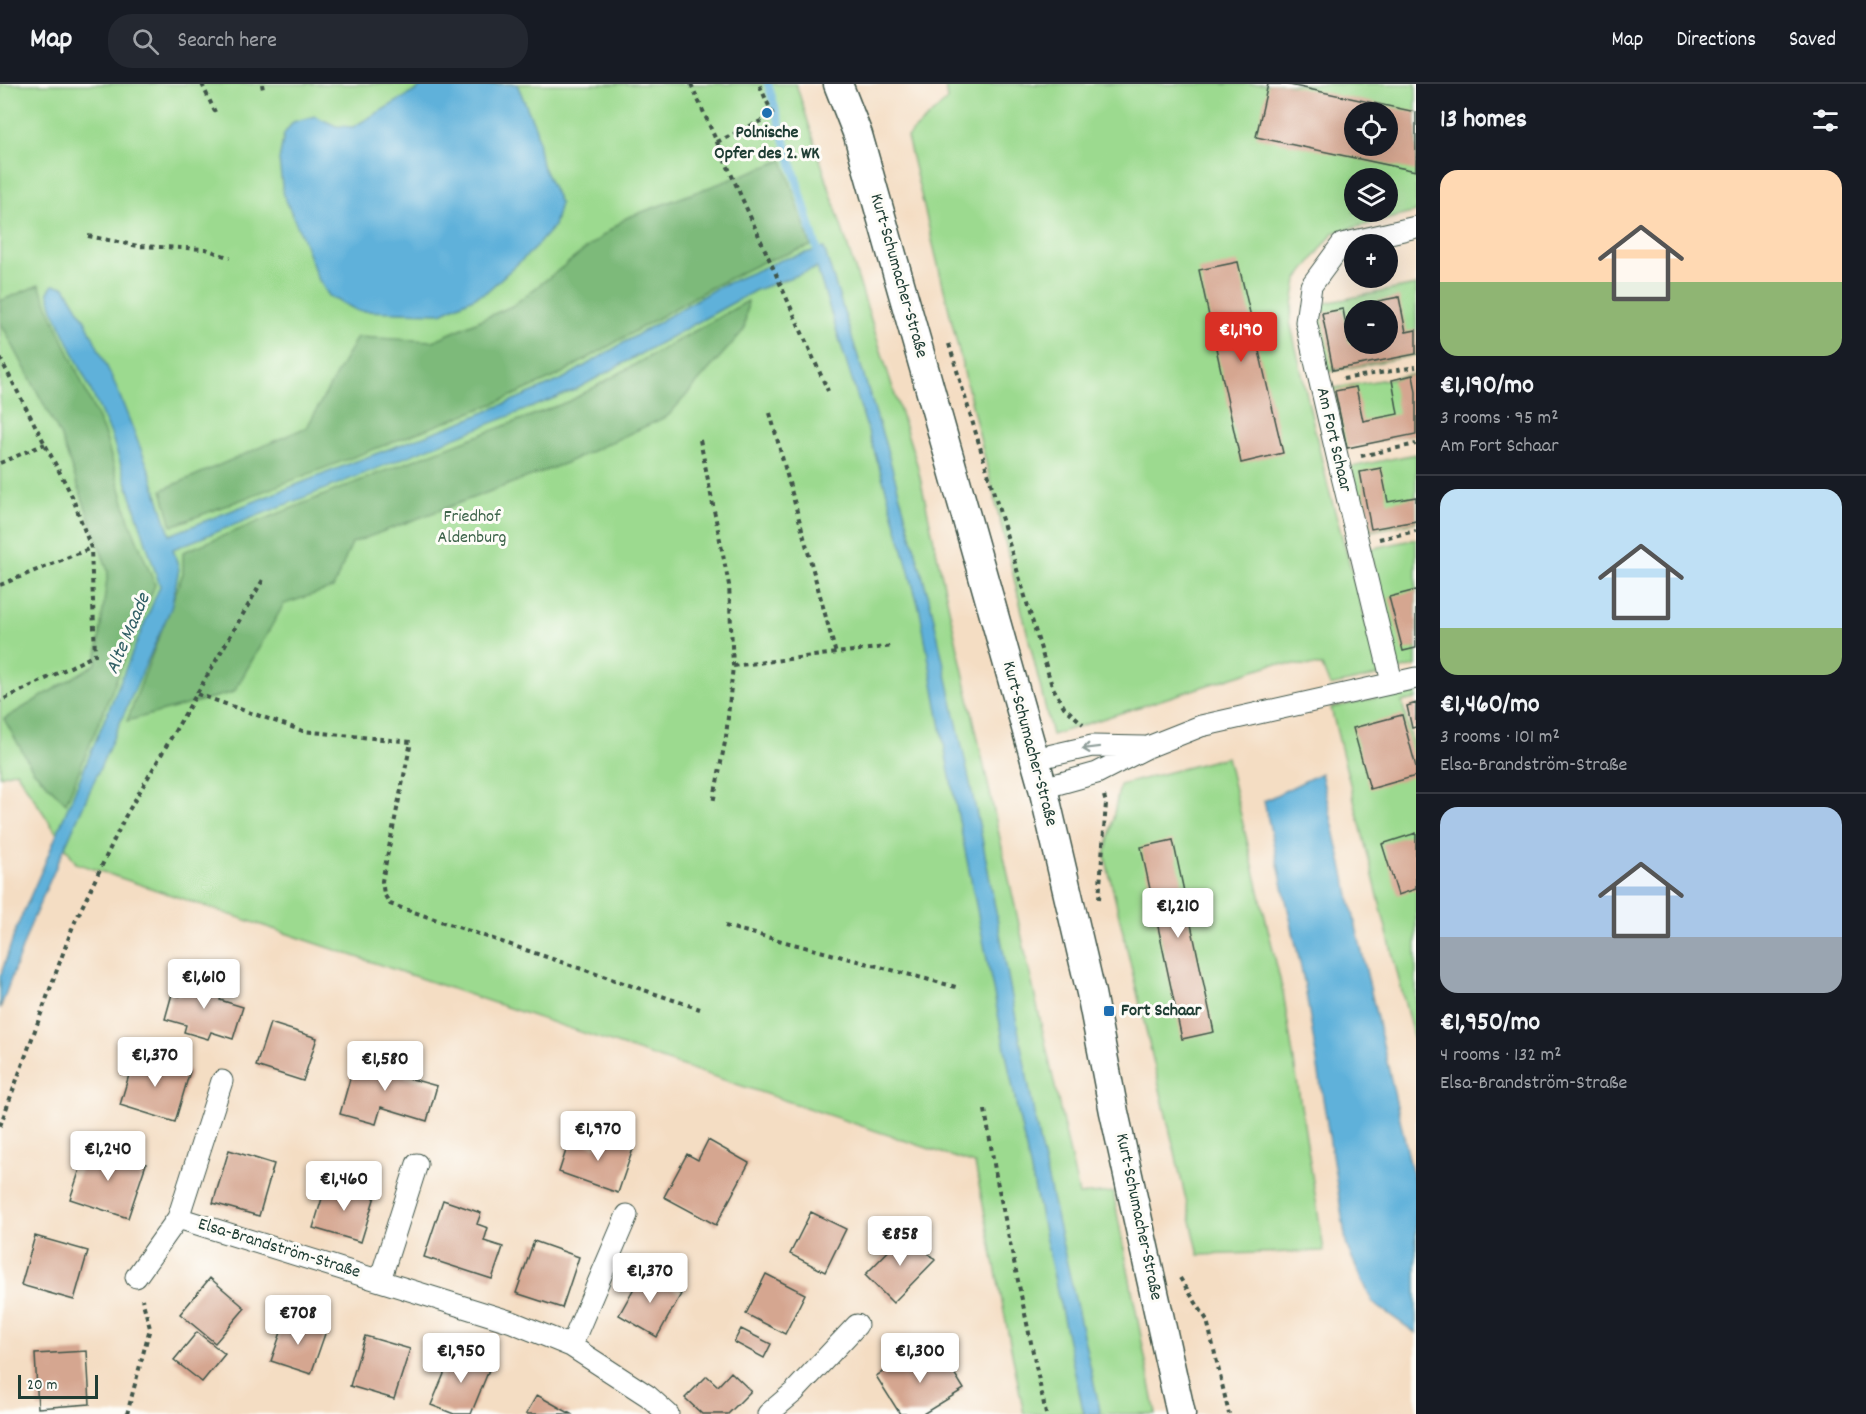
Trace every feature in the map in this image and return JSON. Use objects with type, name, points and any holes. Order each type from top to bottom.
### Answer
[{"type":"main road","name":"Kurt-Schumacher-Straße","points":[[838,84],[858,135],[1043,788],[1181,1414]]},
{"type":"street","name":"Am Fort Schaar","points":[[1392,682],[1306,322],[1311,286],[1342,244],[1416,227]]},
{"type":"street","points":[[1043,788],[1097,773],[1148,747],[1201,726],[1416,678]]},
{"type":"street","points":[[1035,759],[1092,746],[1148,747]]},
{"type":"street","name":"Elsa-Brandström-Straße","points":[[136,1277],[178,1218],[222,1081]]},
{"type":"street","name":"Elsa-Brandström-Straße","points":[[380,1280],[417,1164]]},
{"type":"street","points":[[572,1346],[627,1215]]},
{"type":"street","name":"Elsa-Brandström-Straße","points":[[178,1218],[512,1322],[572,1346],[648,1396],[668,1414]]},
{"type":"street","points":[[768,1414],[794,1392],[857,1325]]},
{"type":"path","points":[[202,84],[215,112]]},
{"type":"path","points":[[262,84],[263,90]]},
{"type":"path","points":[[691,84],[828,391]]},
{"type":"path","points":[[717,142],[773,115],[759,84]]},
{"type":"path","points":[[88,236],[138,246],[206,249],[230,258]]},
{"type":"path","points":[[0,358],[72,496],[90,548],[95,655],[0,701]]},
{"type":"path","points":[[1320,383],[1416,367]]},
{"type":"path","points":[[770,413],[836,654]]},
{"type":"path","points":[[700,440],[729,585],[733,666],[726,737],[713,803]]},
{"type":"path","points":[[0,463],[45,444]]},
{"type":"path","points":[[1338,460],[1416,444]]},
{"type":"path","points":[[1358,543],[1416,531]]},
{"type":"path","points":[[0,585],[90,548]]},
{"type":"path","points":[[0,1126],[73,926],[125,818],[264,578]]},
{"type":"path","points":[[733,666],[893,646]]},
{"type":"path","points":[[197,694],[303,731],[411,742],[382,881],[384,894],[390,904],[700,1009]]},
{"type":"path","points":[[725,926],[960,988]]},
{"type":"path","points":[[985,1110],[996,1176],[1046,1414]]},
{"type":"path","points":[[127,1414],[150,1328],[136,1277]]},
{"type":"green space","name":"Friedhof Aldenburg","points":[[0,84],[796,84],[917,464],[1079,1195],[1113,1192],[1156,1414],[1024,1414],[975,1164],[76,863],[16,771],[0,776]]},
{"type":"green space","points":[[945,84],[1416,84],[1416,212],[1398,217],[1398,168],[1344,168],[1344,222],[1376,222],[1333,233],[1297,280],[1290,322],[1328,487],[1381,675],[1330,686],[1322,666],[1273,664],[1052,735],[907,137],[947,100]]},
{"type":"green space","points":[[783,160],[811,246],[763,262],[710,288],[557,376],[498,402],[172,526],[162,490],[307,427],[357,337],[433,341],[512,306],[626,218]]},
{"type":"green space","points":[[39,285],[105,435],[129,520],[155,585],[66,803],[33,770],[4,719],[96,664],[108,571],[60,435],[0,321],[0,301]]},
{"type":"green space","points":[[1416,285],[1416,355],[1327,372],[1315,305]]},
{"type":"green space","points":[[748,301],[744,330],[668,416],[566,463],[352,543],[333,588],[284,604],[234,692],[127,721],[183,573],[183,552],[374,475],[570,401]]},
{"type":"green space","points":[[1416,374],[1416,434],[1342,448],[1329,389]]},
{"type":"green space","points":[[1416,454],[1416,522],[1366,532],[1351,467]]},
{"type":"green space","points":[[1416,539],[1416,666],[1398,670],[1370,549]]},
{"type":"green space","points":[[1416,689],[1416,699],[1402,702],[1416,757],[1416,1048],[1331,708]]},
{"type":"green space","points":[[1227,757],[1283,992],[1324,1251],[1199,1255],[1105,856],[1120,785]]},
{"type":"water","points":[[423,84],[517,84],[536,129],[542,165],[560,203],[554,226],[533,250],[486,292],[441,313],[358,311],[329,296],[317,277],[283,194],[279,160],[284,134],[293,122],[315,116],[336,126],[353,127],[417,90]]},
{"type":"water","points":[[824,248],[885,443],[931,606],[981,833],[1039,1140],[1101,1414],[1084,1414],[1017,1108],[947,761],[920,611],[886,489],[817,268],[756,290],[575,390],[173,549],[179,569],[171,608],[32,921],[0,1009],[0,977],[16,929],[160,586],[111,434],[53,309],[48,292],[53,285],[65,287],[85,320],[115,384],[150,472],[170,535],[464,421],[561,380],[716,288],[781,260]]},
{"type":"water","points":[[1321,773],[1416,1189],[1416,1333],[1373,1303],[1347,1247],[1304,981],[1264,801]]},
{"type":"building","points":[[1268,84],[1285,84],[1369,102],[1344,102],[1344,156],[1256,137]]},
{"type":"building","points":[[1398,108],[1416,112],[1416,171],[1345,156],[1398,156]]},
{"type":"building","points":[[1238,262],[1283,453],[1241,463],[1199,270]]},
{"type":"building","points":[[1399,297],[1406,332],[1416,330],[1416,354],[1333,370],[1322,313],[1343,309],[1344,354],[1398,354],[1398,300],[1383,300]]},
{"type":"building","points":[[1413,375],[1416,392],[1416,434],[1347,448],[1335,391],[1356,387],[1363,421],[1398,414],[1392,380]]},
{"type":"building","points":[[1381,468],[1388,502],[1416,497],[1416,521],[1371,529],[1360,472]]},
{"type":"building","points":[[1416,590],[1416,648],[1403,651],[1389,597]]},
{"type":"building","points":[[1416,703],[1416,727],[1412,728],[1407,706]]},
{"type":"building","points":[[1402,715],[1416,767],[1416,776],[1370,789],[1353,728]]},
{"type":"building","points":[[1416,833],[1416,889],[1398,895],[1382,844]]},
{"type":"building","points":[[1173,840],[1214,1032],[1182,1039],[1141,847]]},
{"type":"building","points":[[186,976],[224,987],[220,1000],[243,1007],[233,1039],[211,1032],[208,1039],[184,1032],[186,1025],[165,1019],[172,994],[180,996]]},
{"type":"building","points":[[270,1023],[317,1038],[303,1081],[256,1066]]},
{"type":"building","points":[[357,1054],[389,1063],[390,1073],[437,1086],[427,1121],[381,1107],[376,1124],[340,1114]]},
{"type":"building","points":[[135,1055],[190,1071],[175,1122],[120,1105]]},
{"type":"building","points":[[601,1135],[634,1146],[618,1193],[559,1172],[570,1138],[596,1147]]},
{"type":"building","points":[[708,1140],[749,1163],[716,1225],[664,1197],[687,1154],[698,1160]]},
{"type":"building","points":[[88,1145],[146,1164],[128,1218],[70,1199]]},
{"type":"building","points":[[229,1150],[274,1164],[259,1216],[213,1203]]},
{"type":"building","points":[[327,1182],[375,1196],[361,1242],[313,1228]]},
{"type":"building","points":[[443,1200],[481,1213],[477,1224],[488,1228],[484,1241],[503,1247],[492,1279],[424,1257]]},
{"type":"building","points":[[811,1212],[846,1229],[825,1272],[790,1254]]},
{"type":"building","points":[[907,1232],[935,1260],[893,1303],[865,1275]]},
{"type":"building","points":[[35,1236],[88,1251],[74,1300],[21,1285]]},
{"type":"building","points":[[534,1241],[579,1257],[562,1308],[516,1293]]},
{"type":"building","points":[[643,1272],[681,1294],[657,1337],[619,1315]]},
{"type":"building","points":[[766,1274],[805,1294],[785,1334],[746,1314]]},
{"type":"building","points":[[210,1278],[245,1308],[215,1343],[180,1314]]},
{"type":"building","points":[[286,1318],[326,1331],[311,1374],[271,1361]]},
{"type":"building","points":[[741,1329],[771,1344],[764,1358],[734,1342]]},
{"type":"building","points":[[197,1332],[225,1354],[202,1382],[174,1360]]},
{"type":"building","points":[[365,1336],[410,1349],[394,1399],[350,1386]]},
{"type":"building","points":[[454,1350],[491,1365],[471,1414],[454,1414],[431,1405]]},
{"type":"building","points":[[87,1351],[90,1404],[38,1408],[35,1354]]},
{"type":"building","points":[[913,1353],[921,1366],[942,1353],[964,1389],[923,1414],[900,1414],[876,1376]]},
{"type":"building","points":[[731,1372],[751,1391],[728,1414],[702,1414],[685,1398],[707,1376],[718,1386]]},
{"type":"building","points":[[537,1395],[571,1414],[526,1414]]},
{"type":"waterway","points":[[768,84],[820,259]]},
{"type":"place","name":"Polnische Opfer des 2. WK","points":[[767,113]]},
{"type":"place","name":"Fort Schaar","points":[[1109,1011]]},
{"type":"water label","name":"Alte Maade","points":[[129,634]]}]
